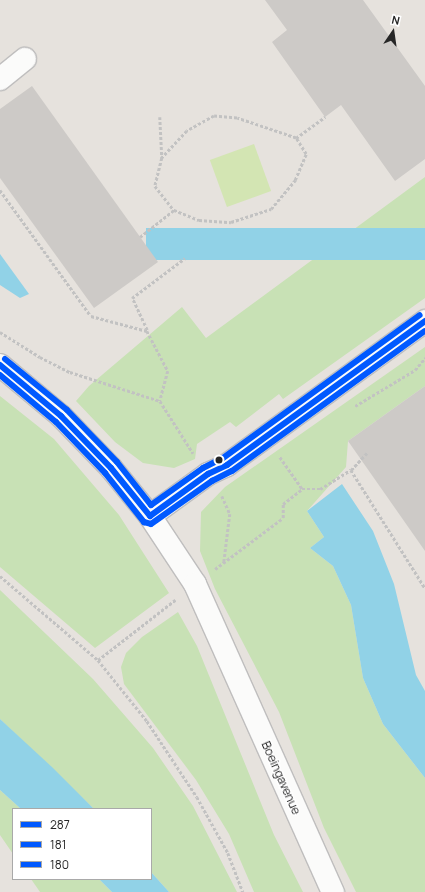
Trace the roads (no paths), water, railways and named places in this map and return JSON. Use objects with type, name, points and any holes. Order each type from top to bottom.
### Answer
[{"type":"street","points":[[0,79],[25,59]]},
{"type":"street","points":[[150,516],[208,474],[227,465],[425,321]]},
{"type":"street","name":"Boeingavenue","points":[[0,365],[61,416],[111,468],[150,516],[195,584],[333,892]]},
{"type":"water","points":[[146,228],[425,228],[425,260],[146,260]]},
{"type":"water","points":[[0,254],[29,294],[20,298],[0,285]]},
{"type":"water","points":[[342,484],[373,531],[394,584],[416,675],[425,691],[425,778],[383,724],[363,678],[351,605],[333,566],[310,548],[324,537],[307,511]]},
{"type":"water","points":[[0,719],[53,768],[93,808],[20,808],[0,790]]},
{"type":"water","points":[[152,873],[169,892],[112,892],[100,880],[152,880]]}]
